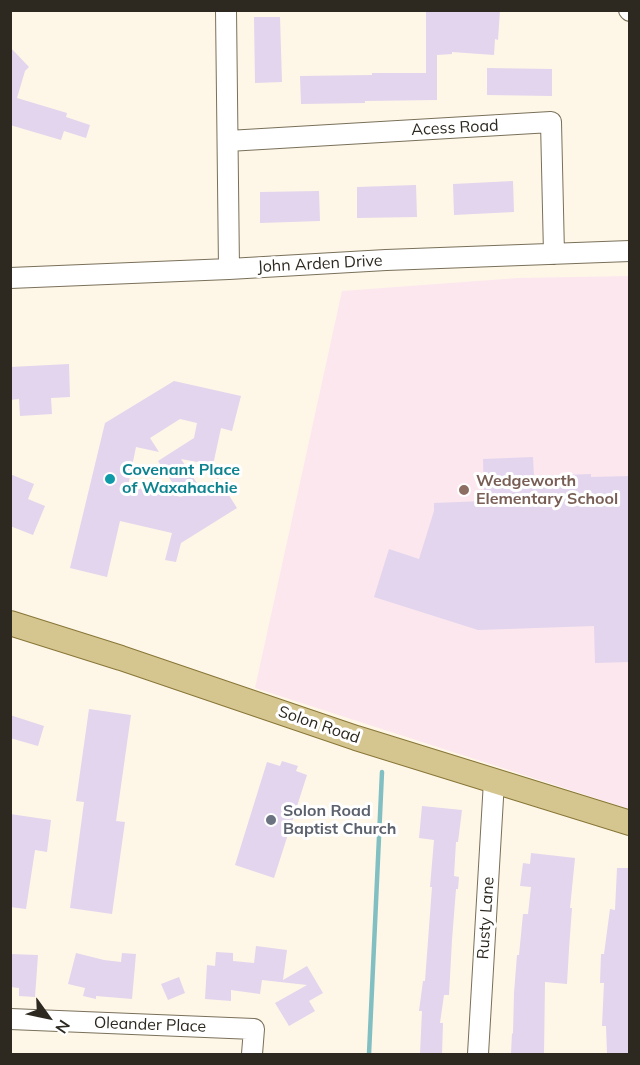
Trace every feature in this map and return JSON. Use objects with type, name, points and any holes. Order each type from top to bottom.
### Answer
[{"type":"main road","name":"Solon Road","points":[[10,623],[356,738],[630,823]]},
{"type":"street","points":[[226,10],[229,269]]},
{"type":"street","name":"Acess Road","points":[[228,141],[551,122],[554,254]]},
{"type":"street","name":"John Arden Drive","points":[[10,278],[630,251]]},
{"type":"street","name":"Rusty Lane","points":[[478,1054],[494,780]]},
{"type":"street","name":"Oleander Place","points":[[10,1019],[254,1029],[252,1054]]},
{"type":"shaded area","name":"Wedgeworth Elementary School","points":[[629,276],[629,809],[255,688],[342,291],[518,278]]},
{"type":"building","points":[[426,10],[500,10],[498,40],[495,39],[494,55],[452,52],[452,54],[437,55],[437,100],[301,104],[300,76],[426,73]]},
{"type":"building","points":[[254,17],[280,17],[282,82],[255,83]]},
{"type":"building","points":[[10,47],[29,67],[25,71],[17,98],[67,113],[66,117],[90,125],[86,138],[64,131],[61,140],[10,125]]},
{"type":"building","points":[[487,68],[552,69],[552,96],[487,95]]},
{"type":"building","points":[[513,181],[514,212],[454,215],[453,184]]},
{"type":"building","points":[[416,185],[417,217],[357,218],[357,187]]},
{"type":"building","points":[[319,191],[320,221],[260,223],[260,192]]},
{"type":"building","points":[[69,364],[70,397],[51,398],[52,414],[20,416],[19,399],[10,400],[10,367]]},
{"type":"building","name":"Covenant Place of Waxahachie","points":[[174,381],[241,396],[232,431],[221,428],[213,465],[181,459],[201,489],[218,478],[237,508],[181,543],[176,562],[165,560],[172,533],[120,521],[107,577],[70,568],[105,423]],"holes":[[[180,419],[197,423],[194,438],[158,461],[182,497],[128,486],[136,447],[159,452],[150,438]]]},
{"type":"building","points":[[533,457],[534,476],[591,474],[591,477],[630,476],[630,662],[595,663],[594,626],[478,630],[374,597],[389,549],[419,559],[434,511],[434,503],[484,501],[483,459]]},
{"type":"building","points":[[10,474],[34,484],[28,499],[45,506],[33,535],[10,526]]},
{"type":"building","points":[[89,709],[131,715],[116,821],[125,822],[112,914],[70,908],[84,802],[76,801]]},
{"type":"building","points":[[10,715],[44,726],[38,746],[10,738]]},
{"type":"building","name":"Solon Road Baptist Church","points":[[282,761],[298,766],[296,771],[307,775],[274,878],[235,865],[267,762],[280,766]]},
{"type":"building","points":[[422,806],[462,810],[458,842],[456,842],[454,876],[459,877],[458,889],[456,889],[449,995],[444,995],[440,1023],[443,1023],[442,1054],[420,1054],[422,1011],[419,1011],[423,981],[425,981],[434,840],[419,838]]},
{"type":"building","points":[[10,814],[51,820],[47,852],[35,850],[26,909],[10,907]]},
{"type":"building","points":[[531,853],[575,858],[570,908],[572,908],[567,984],[545,982],[544,1054],[511,1054],[517,955],[519,955],[523,914],[528,914],[531,887],[520,886],[523,863],[530,864]]},
{"type":"building","points":[[617,868],[630,868],[630,1054],[607,1054],[606,1026],[602,1026],[604,983],[600,983],[601,954],[604,954],[610,909],[615,910]]},
{"type":"building","points":[[256,946],[287,950],[283,980],[307,966],[323,993],[309,1001],[315,1011],[289,1026],[275,1003],[307,985],[262,980],[260,994],[231,990],[231,1001],[205,999],[207,965],[215,966],[216,952],[233,953],[233,961],[254,963]]},
{"type":"building","points":[[76,953],[121,962],[122,953],[136,954],[132,999],[96,996],[96,999],[83,996],[85,988],[68,984]]},
{"type":"building","points":[[10,954],[38,955],[35,997],[19,996],[19,988],[10,987]]},
{"type":"building","points":[[179,977],[185,993],[168,1000],[161,984]]},
{"type":"waterway","points":[[369,1054],[382,772]]},
{"type":"place","name":"Covenant Place of Waxahachie","points":[[110,479]]},
{"type":"place","name":"Wedgeworth Elementary School","points":[[464,490]]},
{"type":"place","name":"Solon Road Baptist Church","points":[[271,820]]}]
